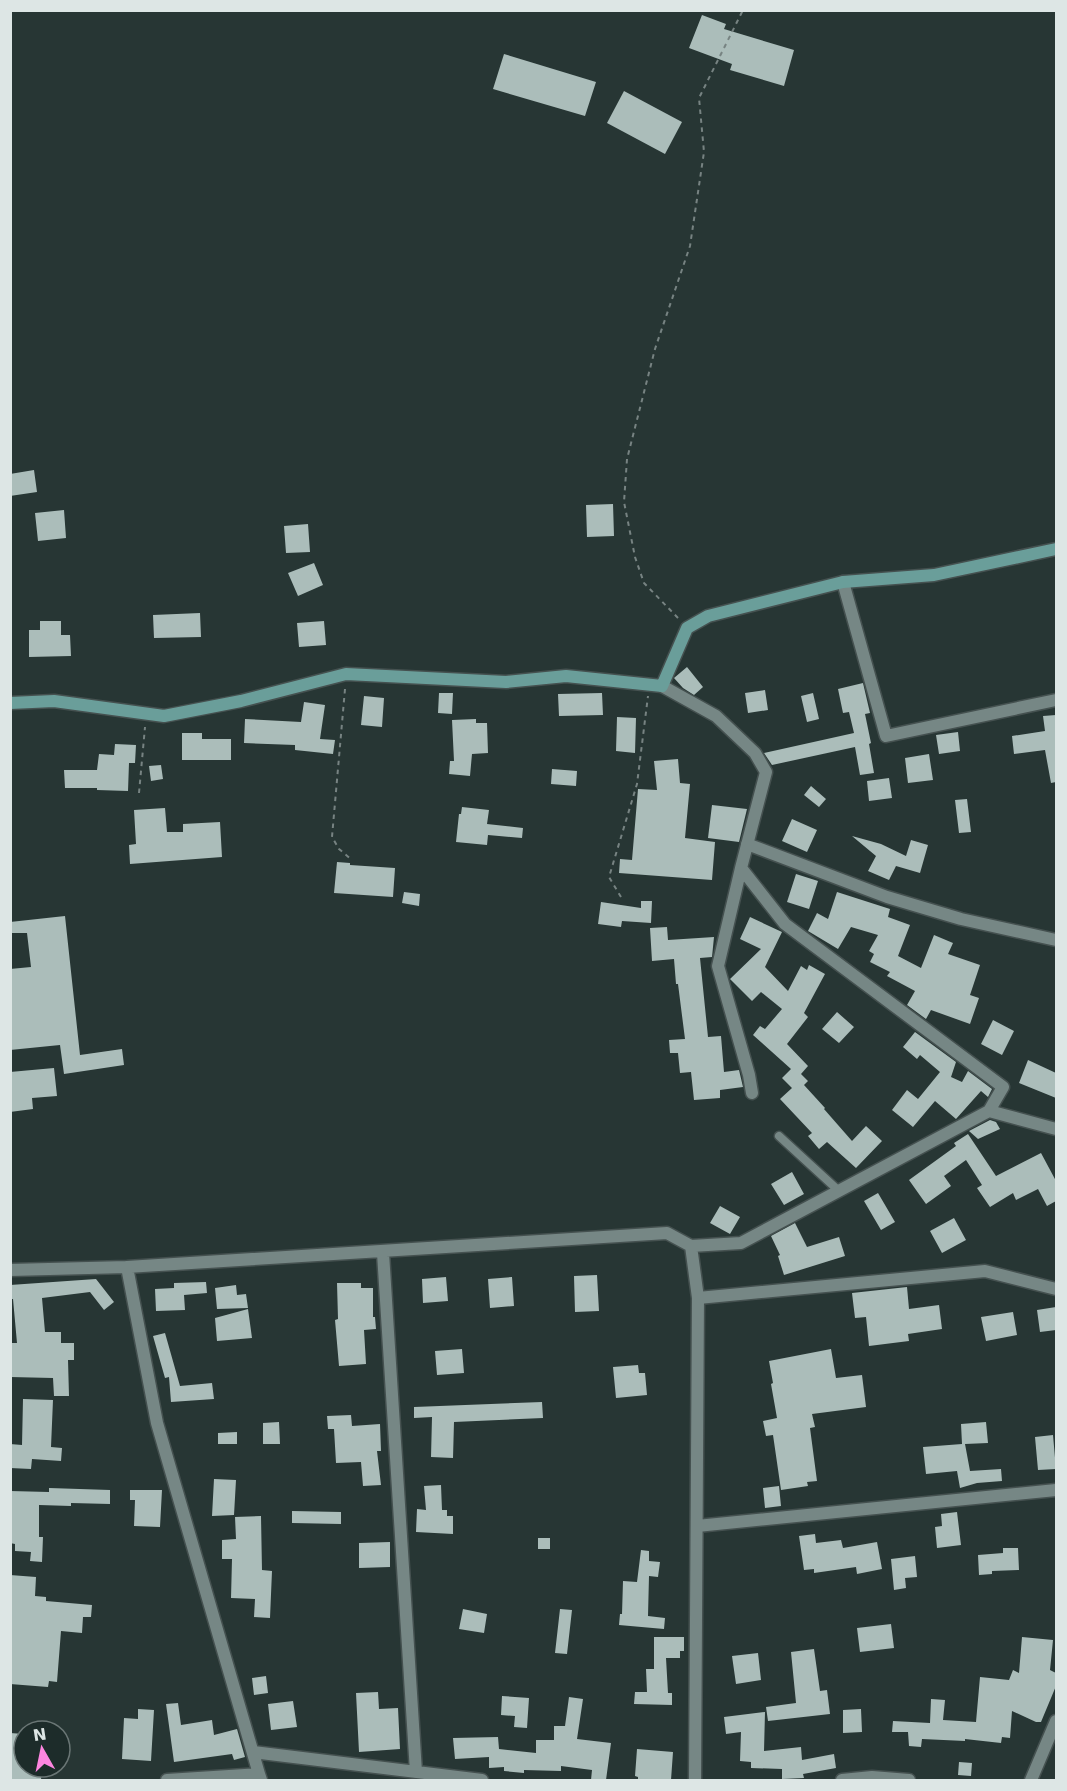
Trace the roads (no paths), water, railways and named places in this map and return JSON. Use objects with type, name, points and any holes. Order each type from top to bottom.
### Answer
[{"type":"street","points":[[656,685],[687,628],[708,616],[843,582],[934,575],[1056,549]]},
{"type":"street","points":[[843,582],[886,736],[1056,700]]},
{"type":"street","points":[[10,703],[54,701],[164,716],[241,701],[346,674],[506,682],[566,676],[656,685],[716,717],[755,753],[765,772],[718,966],[752,1093]]},
{"type":"street","points":[[747,844],[898,900],[961,919],[1056,940]]},
{"type":"street","points":[[10,1270],[128,1267],[667,1233],[692,1246],[741,1243],[989,1111],[1003,1087],[785,924],[741,868]]},
{"type":"street","points":[[989,1111],[1056,1129]]},
{"type":"street","points":[[692,1246],[698,1298],[695,1780]]},
{"type":"street","points":[[383,1252],[416,1772]]},
{"type":"street","points":[[128,1267],[157,1423],[260,1777],[167,1780]]},
{"type":"street","points":[[698,1298],[985,1271],[1056,1289]]},
{"type":"street","points":[[697,1526],[1056,1490]]},
{"type":"street","points":[[1031,1780],[1053,1737],[1056,1721]]},
{"type":"street","points":[[253,1752],[482,1780]]},
{"type":"street","points":[[842,1780],[872,1777],[909,1780]]},
{"type":"lane","points":[[779,1136],[839,1191]]}]
